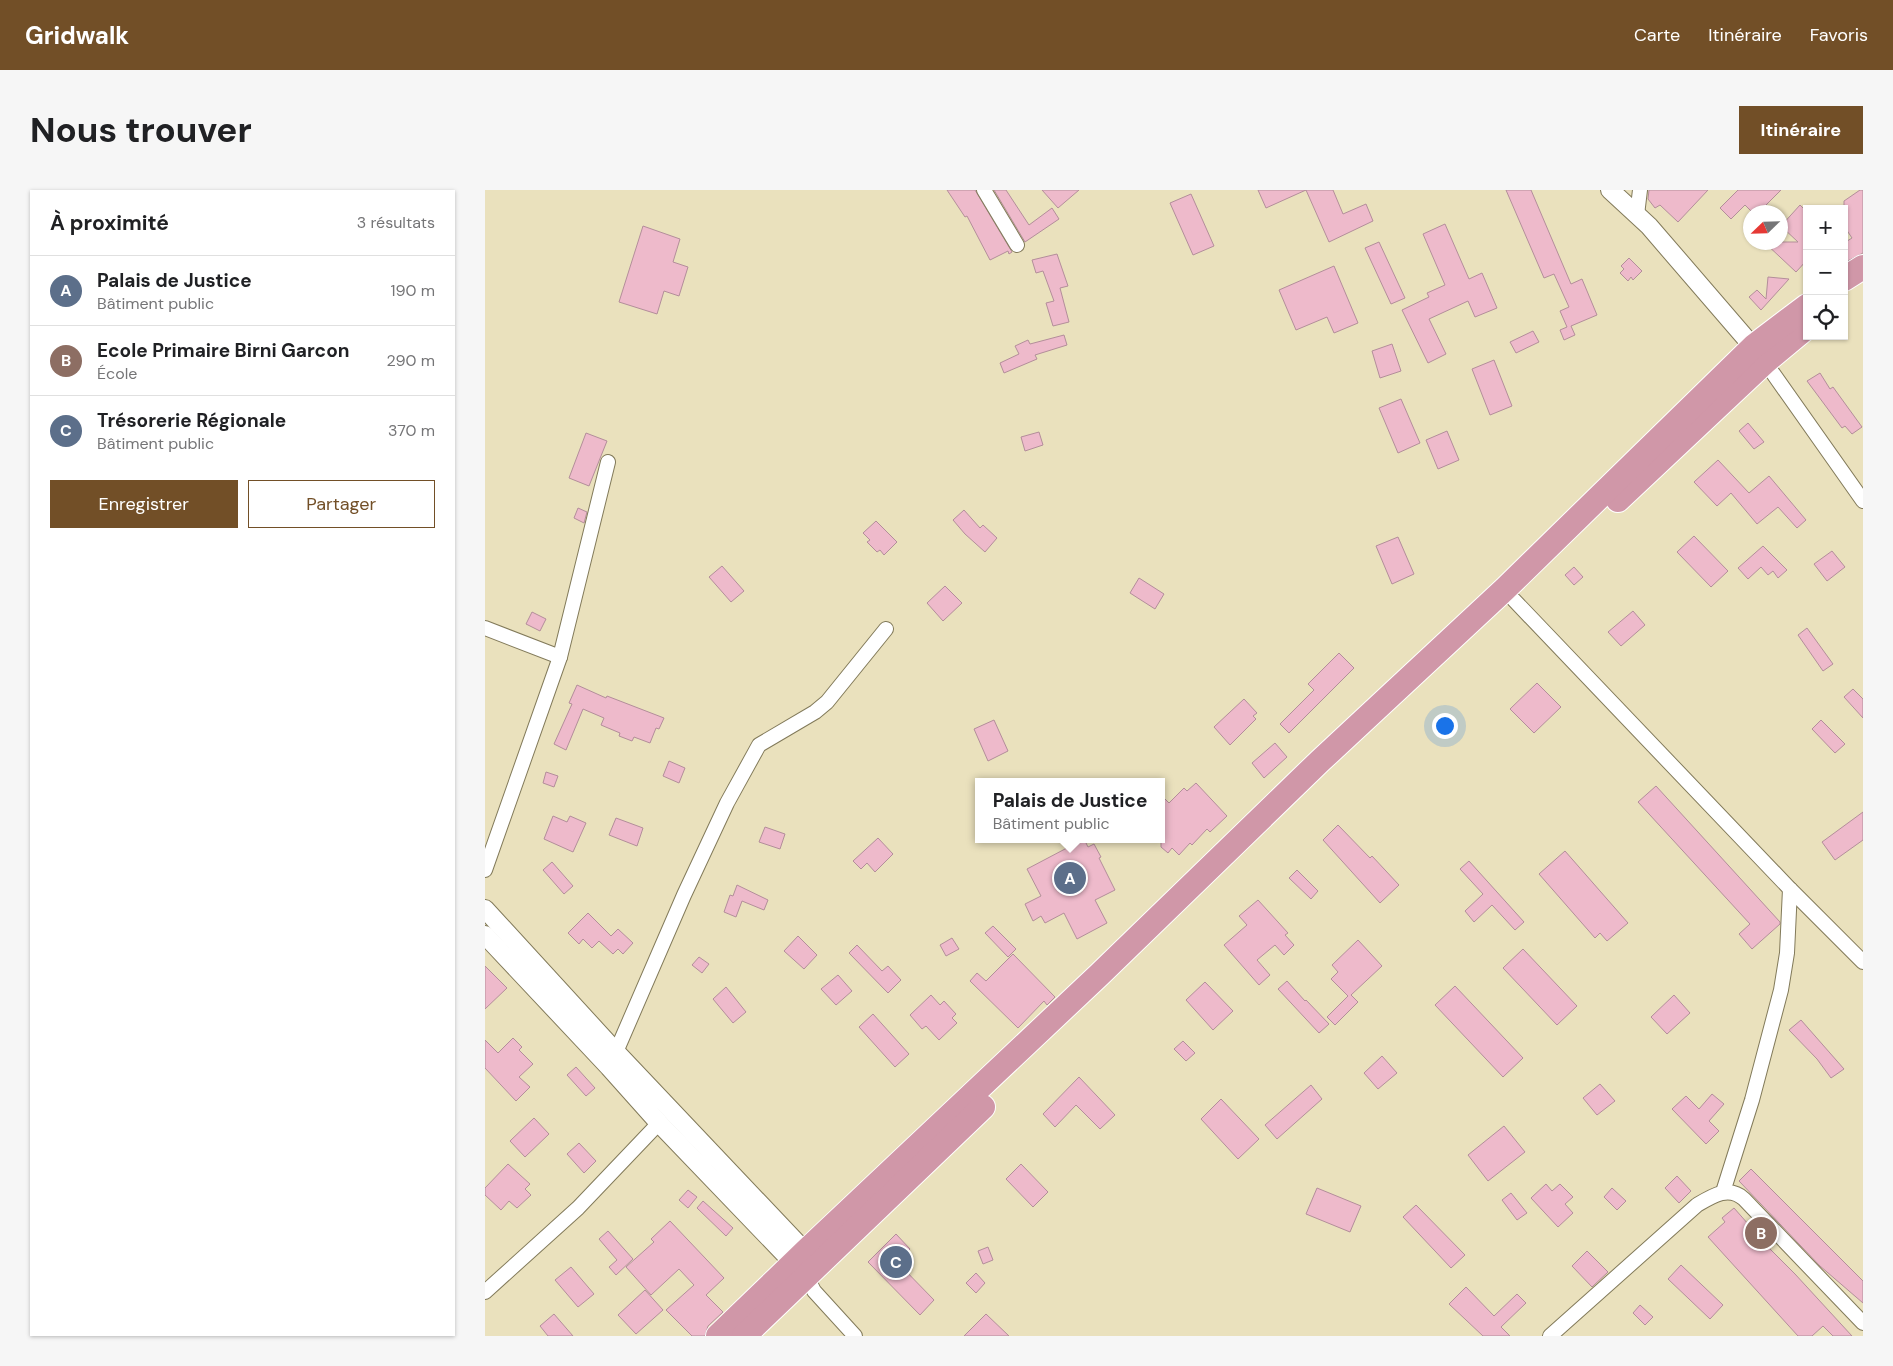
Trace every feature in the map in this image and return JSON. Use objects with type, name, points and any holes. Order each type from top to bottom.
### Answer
[{"type":"highway","points":[[1848,276],[1863,267]]},
{"type":"highway","points":[[1846,295],[1863,284]]},
{"type":"highway","points":[[1326,766],[1514,600],[1803,310]]},
{"type":"highway","points":[[744,1336],[808,1270],[1326,766],[1505,589],[1760,354],[1803,329]]},
{"type":"highway","points":[[718,1336],[808,1270]]},
{"type":"street","points":[[984,190],[1017,245]]},
{"type":"street","points":[[1610,190],[1637,215],[1760,354],[1863,501]]},
{"type":"street","points":[[1637,215],[1640,190]]},
{"type":"street","points":[[485,870],[560,658],[608,462]]},
{"type":"street","points":[[1514,600],[1790,889],[1863,962]]},
{"type":"street","points":[[485,628],[560,658]]},
{"type":"street","points":[[616,1052],[684,895],[723,812],[759,745],[815,712],[827,702],[886,629]]},
{"type":"street","points":[[1723,1192],[1752,1100],[1781,990],[1787,953],[1790,889]]},
{"type":"street","points":[[485,909],[616,1052],[808,1270],[855,1336]]},
{"type":"street","points":[[485,935],[659,1123],[808,1270]]},
{"type":"street","points":[[485,1292],[577,1208],[659,1123]]},
{"type":"street","points":[[1551,1336],[1697,1205],[1713,1195],[1723,1192],[1739,1195],[1863,1323]]},
{"type":"building","points":[[947,190],[975,190],[1012,252],[1009,254],[1008,251],[990,260],[967,216],[965,217]]},
{"type":"building","points":[[994,190],[1006,190],[1029,225],[1052,208],[1059,219],[1025,242]]},
{"type":"building","points":[[1042,190],[1079,190],[1058,208]]},
{"type":"building","points":[[1258,190],[1306,190],[1266,208]]},
{"type":"building","points":[[1306,190],[1333,190],[1343,214],[1366,204],[1373,221],[1329,242]]},
{"type":"building","points":[[1506,190],[1531,190],[1571,284],[1582,279],[1597,315],[1571,326],[1575,335],[1564,340],[1560,330],[1567,327],[1560,311],[1569,307],[1554,274],[1544,278]]},
{"type":"building","points":[[1649,190],[1708,190],[1678,222],[1660,205],[1655,208],[1648,199]]},
{"type":"building","points":[[1738,190],[1781,190],[1766,205],[1743,205],[1731,219],[1720,208]]},
{"type":"building","points":[[1860,190],[1863,190],[1863,253],[1848,261],[1848,240],[1852,238],[1848,232],[1848,205],[1844,205],[1844,201]]},
{"type":"building","points":[[1191,194],[1214,246],[1193,255],[1170,203]]},
{"type":"building","points":[[1800,205],[1803,208],[1803,264],[1796,272],[1773,250],[1788,250],[1788,242],[1798,242],[1788,233],[1788,218]]},
{"type":"building","points":[[1445,224],[1469,279],[1482,273],[1497,308],[1475,317],[1468,301],[1429,319],[1446,354],[1428,363],[1402,310],[1429,297],[1427,293],[1445,285],[1423,234]]},
{"type":"building","points":[[643,226],[680,239],[673,262],[688,267],[679,296],[664,291],[657,314],[619,302]]},
{"type":"building","points":[[1379,242],[1405,298],[1391,304],[1365,248]]},
{"type":"building","points":[[1057,254],[1068,286],[1060,288],[1069,322],[1053,326],[1046,303],[1054,301],[1043,271],[1036,273],[1032,260]]},
{"type":"building","points":[[1629,258],[1642,271],[1633,280],[1631,277],[1628,281],[1620,273],[1624,269],[1621,266]]},
{"type":"building","points":[[1334,266],[1358,323],[1334,333],[1327,317],[1296,330],[1279,290]]},
{"type":"building","points":[[1768,277],[1789,279],[1761,310],[1749,297],[1757,290],[1766,299]]},
{"type":"building","points":[[1533,331],[1539,342],[1516,353],[1510,342]]},
{"type":"building","points":[[1064,335],[1067,345],[1035,355],[1037,359],[1004,373],[1000,363],[1019,354],[1015,346],[1028,340],[1030,344]]},
{"type":"building","points":[[1392,344],[1401,371],[1380,378],[1372,351]]},
{"type":"building","points":[[1494,360],[1512,406],[1490,415],[1472,369]]},
{"type":"building","points":[[1820,373],[1830,389],[1833,387],[1862,427],[1852,434],[1845,426],[1842,428],[1807,381]]},
{"type":"building","points":[[1401,399],[1420,443],[1398,453],[1379,408]]},
{"type":"building","points":[[1748,423],[1764,442],[1754,449],[1739,431]]},
{"type":"building","points":[[1447,431],[1459,460],[1438,469],[1426,440]]},
{"type":"building","points":[[1039,432],[1043,445],[1025,451],[1021,437]]},
{"type":"building","points":[[586,433],[607,441],[589,486],[569,478]]},
{"type":"building","points":[[1718,460],[1749,493],[1769,476],[1806,520],[1797,528],[1778,507],[1757,524],[1731,493],[1717,506],[1694,482]]},
{"type":"building","points":[[578,508],[587,512],[584,523],[574,518]]},
{"type":"building","points":[[964,510],[980,528],[983,525],[997,538],[985,552],[953,520]]},
{"type":"building","points":[[876,521],[897,542],[884,555],[880,550],[877,552],[867,542],[870,540],[863,533]]},
{"type":"building","points":[[1694,536],[1728,571],[1711,587],[1677,552]]},
{"type":"building","points":[[1398,537],[1414,574],[1392,584],[1376,546]]},
{"type":"building","points":[[1763,546],[1787,570],[1778,578],[1773,571],[1768,575],[1761,567],[1748,579],[1738,568]]},
{"type":"building","points":[[1832,551],[1845,567],[1827,581],[1814,564]]},
{"type":"building","points":[[722,566],[744,591],[731,602],[709,577]]},
{"type":"building","points":[[1574,567],[1583,577],[1574,585],[1565,575]]},
{"type":"building","points":[[1139,578],[1164,594],[1155,609],[1130,593]]},
{"type":"building","points":[[945,586],[962,603],[943,621],[927,603]]},
{"type":"building","points":[[1633,611],[1645,625],[1621,646],[1608,632]]},
{"type":"building","points":[[532,612],[546,619],[540,631],[526,624]]},
{"type":"building","points":[[1807,628],[1833,664],[1823,671],[1798,635]]},
{"type":"building","points":[[1339,653],[1354,668],[1289,733],[1280,724],[1314,690],[1308,684]]},
{"type":"building","points":[[1537,683],[1561,707],[1534,733],[1510,709]]},
{"type":"building","points":[[577,685],[606,698],[607,696],[664,718],[659,729],[656,728],[650,743],[634,737],[632,741],[619,736],[620,733],[601,725],[604,718],[583,709],[566,750],[554,744],[572,704],[569,703]]},
{"type":"building","points":[[1853,689],[1863,699],[1863,718],[1844,697]]},
{"type":"building","points":[[1244,699],[1257,713],[1253,716],[1256,719],[1230,745],[1214,727]]},
{"type":"building","points":[[994,720],[1008,751],[988,761],[974,729]]},
{"type":"building","points":[[1821,720],[1845,744],[1835,753],[1812,729]]},
{"type":"building","points":[[1275,743],[1287,757],[1264,778],[1252,763]]},
{"type":"building","points":[[669,761],[685,768],[679,783],[663,776]]},
{"type":"building","points":[[546,772],[558,776],[554,787],[543,783]]},
{"type":"building","points":[[1196,783],[1227,816],[1210,832],[1207,829],[1192,845],[1190,843],[1179,855],[1172,848],[1168,853],[1161,847],[1161,843],[1165,843],[1165,799],[1169,803],[1184,788],[1187,791]]},
{"type":"building","points":[[1656,786],[1780,922],[1752,949],[1739,934],[1750,924],[1638,802]]},
{"type":"building","points":[[1863,812],[1863,840],[1835,860],[1822,842]]},
{"type":"building","points":[[553,816],[567,822],[570,816],[586,823],[573,852],[544,839]]},
{"type":"building","points":[[616,818],[643,828],[637,846],[609,835]]},
{"type":"building","points":[[1338,825],[1370,858],[1372,856],[1399,885],[1380,903],[1323,840]]},
{"type":"building","points":[[765,827],[785,834],[780,849],[759,842]]},
{"type":"building","points":[[878,838],[893,854],[875,872],[867,863],[861,869],[853,861]]},
{"type":"building","points":[[1076,843],[1086,843],[1088,847],[1094,844],[1115,890],[1095,900],[1107,923],[1077,939],[1064,913],[1045,923],[1041,916],[1033,921],[1025,904],[1041,896],[1027,869]]},
{"type":"building","points":[[1565,851],[1628,923],[1607,941],[1600,933],[1595,938],[1539,874]]},
{"type":"building","points":[[1469,861],[1524,922],[1515,930],[1492,905],[1474,922],[1465,911],[1483,894],[1460,869]]},
{"type":"building","points":[[552,862],[573,886],[564,894],[543,870]]},
{"type":"building","points":[[1297,870],[1318,891],[1311,899],[1289,878]]},
{"type":"building","points":[[737,885],[768,900],[764,910],[742,901],[736,917],[724,912],[730,895],[733,896]]},
{"type":"building","points":[[1258,900],[1288,933],[1285,935],[1294,945],[1284,955],[1275,945],[1257,960],[1270,975],[1259,985],[1224,945],[1247,925],[1239,916]]},
{"type":"building","points":[[588,913],[611,936],[618,929],[633,943],[623,954],[618,949],[613,954],[599,941],[592,948],[583,939],[579,944],[568,933]]},
{"type":"building","points":[[993,926],[1016,949],[1008,957],[985,933]]},
{"type":"building","points":[[798,936],[817,955],[804,969],[784,951]]},
{"type":"building","points":[[952,938],[959,949],[946,956],[940,945]]},
{"type":"building","points":[[1358,940],[1382,966],[1351,995],[1358,1002],[1335,1025],[1327,1017],[1348,996],[1331,979],[1338,972],[1332,965]]},
{"type":"building","points":[[857,945],[882,971],[888,966],[901,980],[888,993],[849,953]]},
{"type":"building","points":[[1523,949],[1577,1006],[1557,1025],[1503,968]]},
{"type":"building","points":[[1013,954],[1055,997],[1047,1005],[1044,1001],[1018,1028],[970,981],[977,973],[986,981]]},
{"type":"building","points":[[699,957],[709,964],[702,973],[692,965]]},
{"type":"building","points":[[485,966],[507,988],[485,1009]]},
{"type":"building","points":[[838,975],[852,991],[836,1005],[821,989]]},
{"type":"building","points":[[1287,981],[1329,1024],[1319,1033],[1278,989]]},
{"type":"building","points":[[1205,982],[1233,1011],[1213,1030],[1186,1000]]},
{"type":"building","points":[[1455,986],[1523,1058],[1503,1077],[1435,1005]]},
{"type":"building","points":[[726,987],[746,1012],[733,1023],[713,999]]},
{"type":"building","points":[[931,995],[940,1005],[944,1001],[956,1014],[952,1018],[957,1023],[939,1040],[926,1026],[922,1029],[910,1015]]},
{"type":"building","points":[[1674,995],[1690,1013],[1667,1034],[1651,1017]]},
{"type":"building","points":[[873,1014],[909,1054],[895,1067],[859,1027]]},
{"type":"building","points":[[1801,1020],[1844,1069],[1831,1078],[1817,1059],[1789,1030]]},
{"type":"building","points":[[513,1038],[522,1047],[519,1050],[533,1064],[519,1077],[530,1087],[516,1101],[485,1068],[485,1040],[498,1053]]},
{"type":"building","points":[[1183,1041],[1195,1053],[1186,1061],[1174,1049]]},
{"type":"building","points":[[1382,1056],[1397,1073],[1378,1089],[1364,1073]]},
{"type":"building","points":[[576,1067],[595,1088],[586,1096],[567,1075]]},
{"type":"building","points":[[1079,1077],[1115,1115],[1100,1129],[1076,1105],[1055,1127],[1043,1114]]},
{"type":"building","points":[[1600,1084],[1615,1101],[1597,1115],[1583,1098]]},
{"type":"building","points":[[1311,1085],[1322,1099],[1277,1139],[1265,1125]]},
{"type":"building","points":[[1712,1094],[1724,1104],[1709,1121],[1719,1131],[1706,1144],[1672,1109],[1686,1096],[1699,1109]]},
{"type":"building","points":[[1221,1099],[1259,1139],[1238,1159],[1201,1119]]},
{"type":"building","points":[[534,1118],[549,1134],[525,1157],[510,1141]]},
{"type":"building","points":[[1504,1126],[1525,1152],[1488,1181],[1468,1155]]},
{"type":"building","points":[[579,1143],[596,1161],[584,1173],[567,1154]]},
{"type":"building","points":[[508,1164],[530,1184],[525,1189],[531,1195],[517,1208],[509,1201],[501,1210],[485,1195],[485,1188]]},
{"type":"building","points":[[1021,1164],[1048,1192],[1033,1207],[1006,1179]]},
{"type":"building","points":[[1751,1169],[1863,1281],[1863,1303],[1820,1266],[1739,1181]]},
{"type":"building","points":[[1677,1176],[1691,1191],[1679,1203],[1665,1188]]},
{"type":"building","points":[[1546,1184],[1552,1191],[1560,1184],[1573,1197],[1565,1204],[1573,1213],[1558,1227],[1531,1198]]},
{"type":"building","points":[[1317,1188],[1361,1206],[1350,1232],[1306,1214]]},
{"type":"building","points":[[1612,1188],[1626,1201],[1617,1210],[1604,1197]]},
{"type":"building","points":[[688,1190],[697,1197],[688,1208],[679,1200]]},
{"type":"building","points":[[1511,1193],[1527,1213],[1517,1220],[1502,1200]]},
{"type":"building","points":[[703,1201],[733,1228],[726,1236],[697,1208]]},
{"type":"building","points":[[1416,1205],[1465,1255],[1451,1268],[1403,1217]]},
{"type":"building","points":[[1734,1208],[1852,1336],[1833,1336],[1823,1326],[1812,1336],[1798,1336],[1708,1237],[1725,1222],[1722,1218]]},
{"type":"building","points":[[670,1221],[724,1278],[706,1295],[723,1312],[708,1326],[705,1336],[692,1336],[666,1310],[694,1285],[679,1269],[651,1295],[626,1267],[654,1242],[651,1239]]},
{"type":"building","points":[[608,1231],[633,1259],[616,1275],[609,1267],[617,1260],[599,1239]]},
{"type":"building","points":[[896,1234],[910,1249],[897,1262],[934,1300],[920,1315],[868,1262]]},
{"type":"building","points":[[988,1247],[993,1260],[983,1264],[978,1251]]},
{"type":"building","points":[[1587,1251],[1608,1272],[1592,1287],[1572,1266]]},
{"type":"building","points":[[1681,1265],[1723,1305],[1710,1319],[1668,1279]]},
{"type":"building","points":[[571,1267],[594,1294],[578,1307],[555,1280]]},
{"type":"building","points":[[976,1273],[985,1283],[976,1293],[966,1283]]},
{"type":"building","points":[[1466,1287],[1494,1316],[1517,1294],[1526,1303],[1501,1327],[1510,1336],[1483,1336],[1449,1304]]},
{"type":"building","points":[[645,1290],[663,1310],[636,1334],[618,1315]]},
{"type":"building","points":[[1640,1305],[1653,1317],[1645,1325],[1633,1313]]},
{"type":"building","points":[[554,1314],[573,1336],[548,1336],[540,1326]]},
{"type":"building","points":[[986,1314],[1009,1336],[964,1336]]},
{"type":"place","name":"Palais de Justice","points":[[1070,878]]},
{"type":"place","name":"Ecole Primaire Birni Garcon","points":[[1761,1233]]},
{"type":"place","name":"Trésorerie Régionale","points":[[896,1262]]}]
